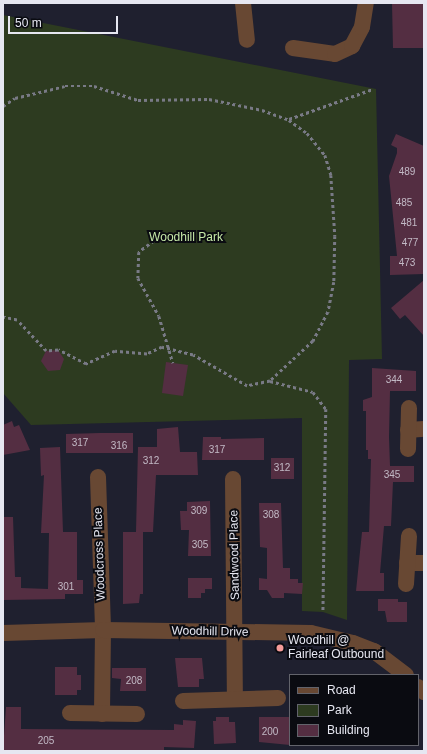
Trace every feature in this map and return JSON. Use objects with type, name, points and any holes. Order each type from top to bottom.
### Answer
[{"type":"street","points":[[243,3],[247,40]]},
{"type":"street","points":[[293,48],[335,54],[352,46],[362,27],[366,3]]},
{"type":"street","points":[[408,449],[416,430],[409,408]]},
{"type":"street","name":"Woodcross Place","points":[[98,477],[103,630],[102,714]]},
{"type":"street","name":"Sandwood Place","points":[[233,479],[236,632],[235,699]]},
{"type":"street","points":[[406,584],[408,536]]},
{"type":"street","points":[[407,563],[424,563]]},
{"type":"street","name":"Woodhill Drive","points":[[3,633],[103,630],[311,633],[331,637],[374,652],[405,674]]},
{"type":"street","points":[[183,701],[278,698]]},
{"type":"street","points":[[70,713],[137,714]]},
{"type":"path","points":[[3,106],[15,98],[65,86],[94,86],[138,100],[209,99],[262,110],[289,120],[307,133],[325,155],[331,174],[334,282],[328,312],[313,341],[270,381]]},
{"type":"path","points":[[289,120],[373,89]]},
{"type":"path","points":[[154,241],[139,252],[138,278],[159,316],[173,363]]},
{"type":"path","points":[[3,317],[17,320],[46,351],[58,350],[86,364],[115,351],[147,354],[156,348],[169,349],[193,355],[247,386],[270,381],[312,392],[326,409],[324,612]]},
{"type":"green space","name":"Woodhill Park","points":[[3,15],[376,89],[382,359],[349,360],[347,620],[323,612],[302,611],[302,418],[31,425],[3,393]]},
{"type":"building","points":[[392,3],[424,3],[424,48],[393,48]]},
{"type":"building","points":[[396,134],[424,146],[424,274],[390,275],[390,256],[397,256],[389,176],[397,153],[397,148],[391,145]]},
{"type":"building","points":[[424,280],[424,336],[405,315],[400,319],[391,308]]},
{"type":"building","points":[[58,350],[64,359],[60,370],[48,371],[41,361],[46,351]]},
{"type":"building","points":[[166,362],[188,365],[183,396],[162,393]]},
{"type":"building","points":[[372,368],[416,371],[416,391],[390,391],[389,437],[390,466],[414,466],[414,482],[393,482],[391,526],[384,526],[380,573],[384,573],[384,591],[356,591],[362,532],[369,532],[371,459],[368,459],[368,450],[366,450],[366,411],[363,411],[363,400],[372,397]]},
{"type":"building","points":[[12,421],[14,427],[19,425],[30,450],[3,455],[3,425]]},
{"type":"building","points":[[178,427],[180,452],[197,452],[198,475],[156,475],[153,532],[143,532],[143,594],[140,594],[139,603],[123,604],[123,532],[136,532],[138,447],[157,447],[157,429]]},
{"type":"building","points":[[133,433],[133,453],[66,453],[66,434]]},
{"type":"building","points":[[203,437],[221,437],[221,439],[264,438],[264,460],[202,460]]},
{"type":"building","points":[[60,447],[63,532],[77,532],[77,580],[83,580],[83,594],[65,594],[65,599],[3,600],[3,517],[13,517],[15,577],[21,577],[21,588],[48,589],[49,533],[41,533],[44,475],[41,476],[40,448]]},
{"type":"building","points":[[271,458],[294,458],[294,479],[271,479]]},
{"type":"building","points":[[210,501],[211,556],[188,556],[189,530],[181,530],[180,511],[187,511],[187,502]]},
{"type":"building","points":[[259,503],[281,503],[283,568],[290,568],[290,579],[298,579],[298,583],[303,583],[302,594],[284,593],[284,598],[272,598],[267,590],[259,590],[259,578],[267,579],[267,548],[260,547]]},
{"type":"building","points":[[188,578],[212,578],[212,589],[205,589],[205,593],[201,593],[201,598],[188,598]]},
{"type":"building","points":[[378,599],[398,599],[398,602],[407,602],[407,622],[387,622],[385,611],[378,611]]},
{"type":"building","points":[[175,658],[202,658],[204,679],[199,679],[199,687],[178,687]]},
{"type":"building","points":[[55,667],[77,667],[77,675],[81,675],[81,690],[77,690],[77,695],[55,695]]},
{"type":"building","points":[[112,668],[146,668],[146,691],[120,691],[121,679],[112,678]]},
{"type":"building","points":[[6,707],[21,707],[21,729],[174,730],[174,724],[183,725],[183,720],[196,721],[194,748],[164,747],[164,751],[3,750]]},
{"type":"building","points":[[216,717],[229,717],[229,722],[235,722],[236,743],[214,744],[213,721],[216,721]]},
{"type":"building","points":[[259,717],[289,717],[289,745],[259,742]]},
{"type":"place","name":"Woodhill @ Fairleaf Outbound","points":[[280,648]]}]
